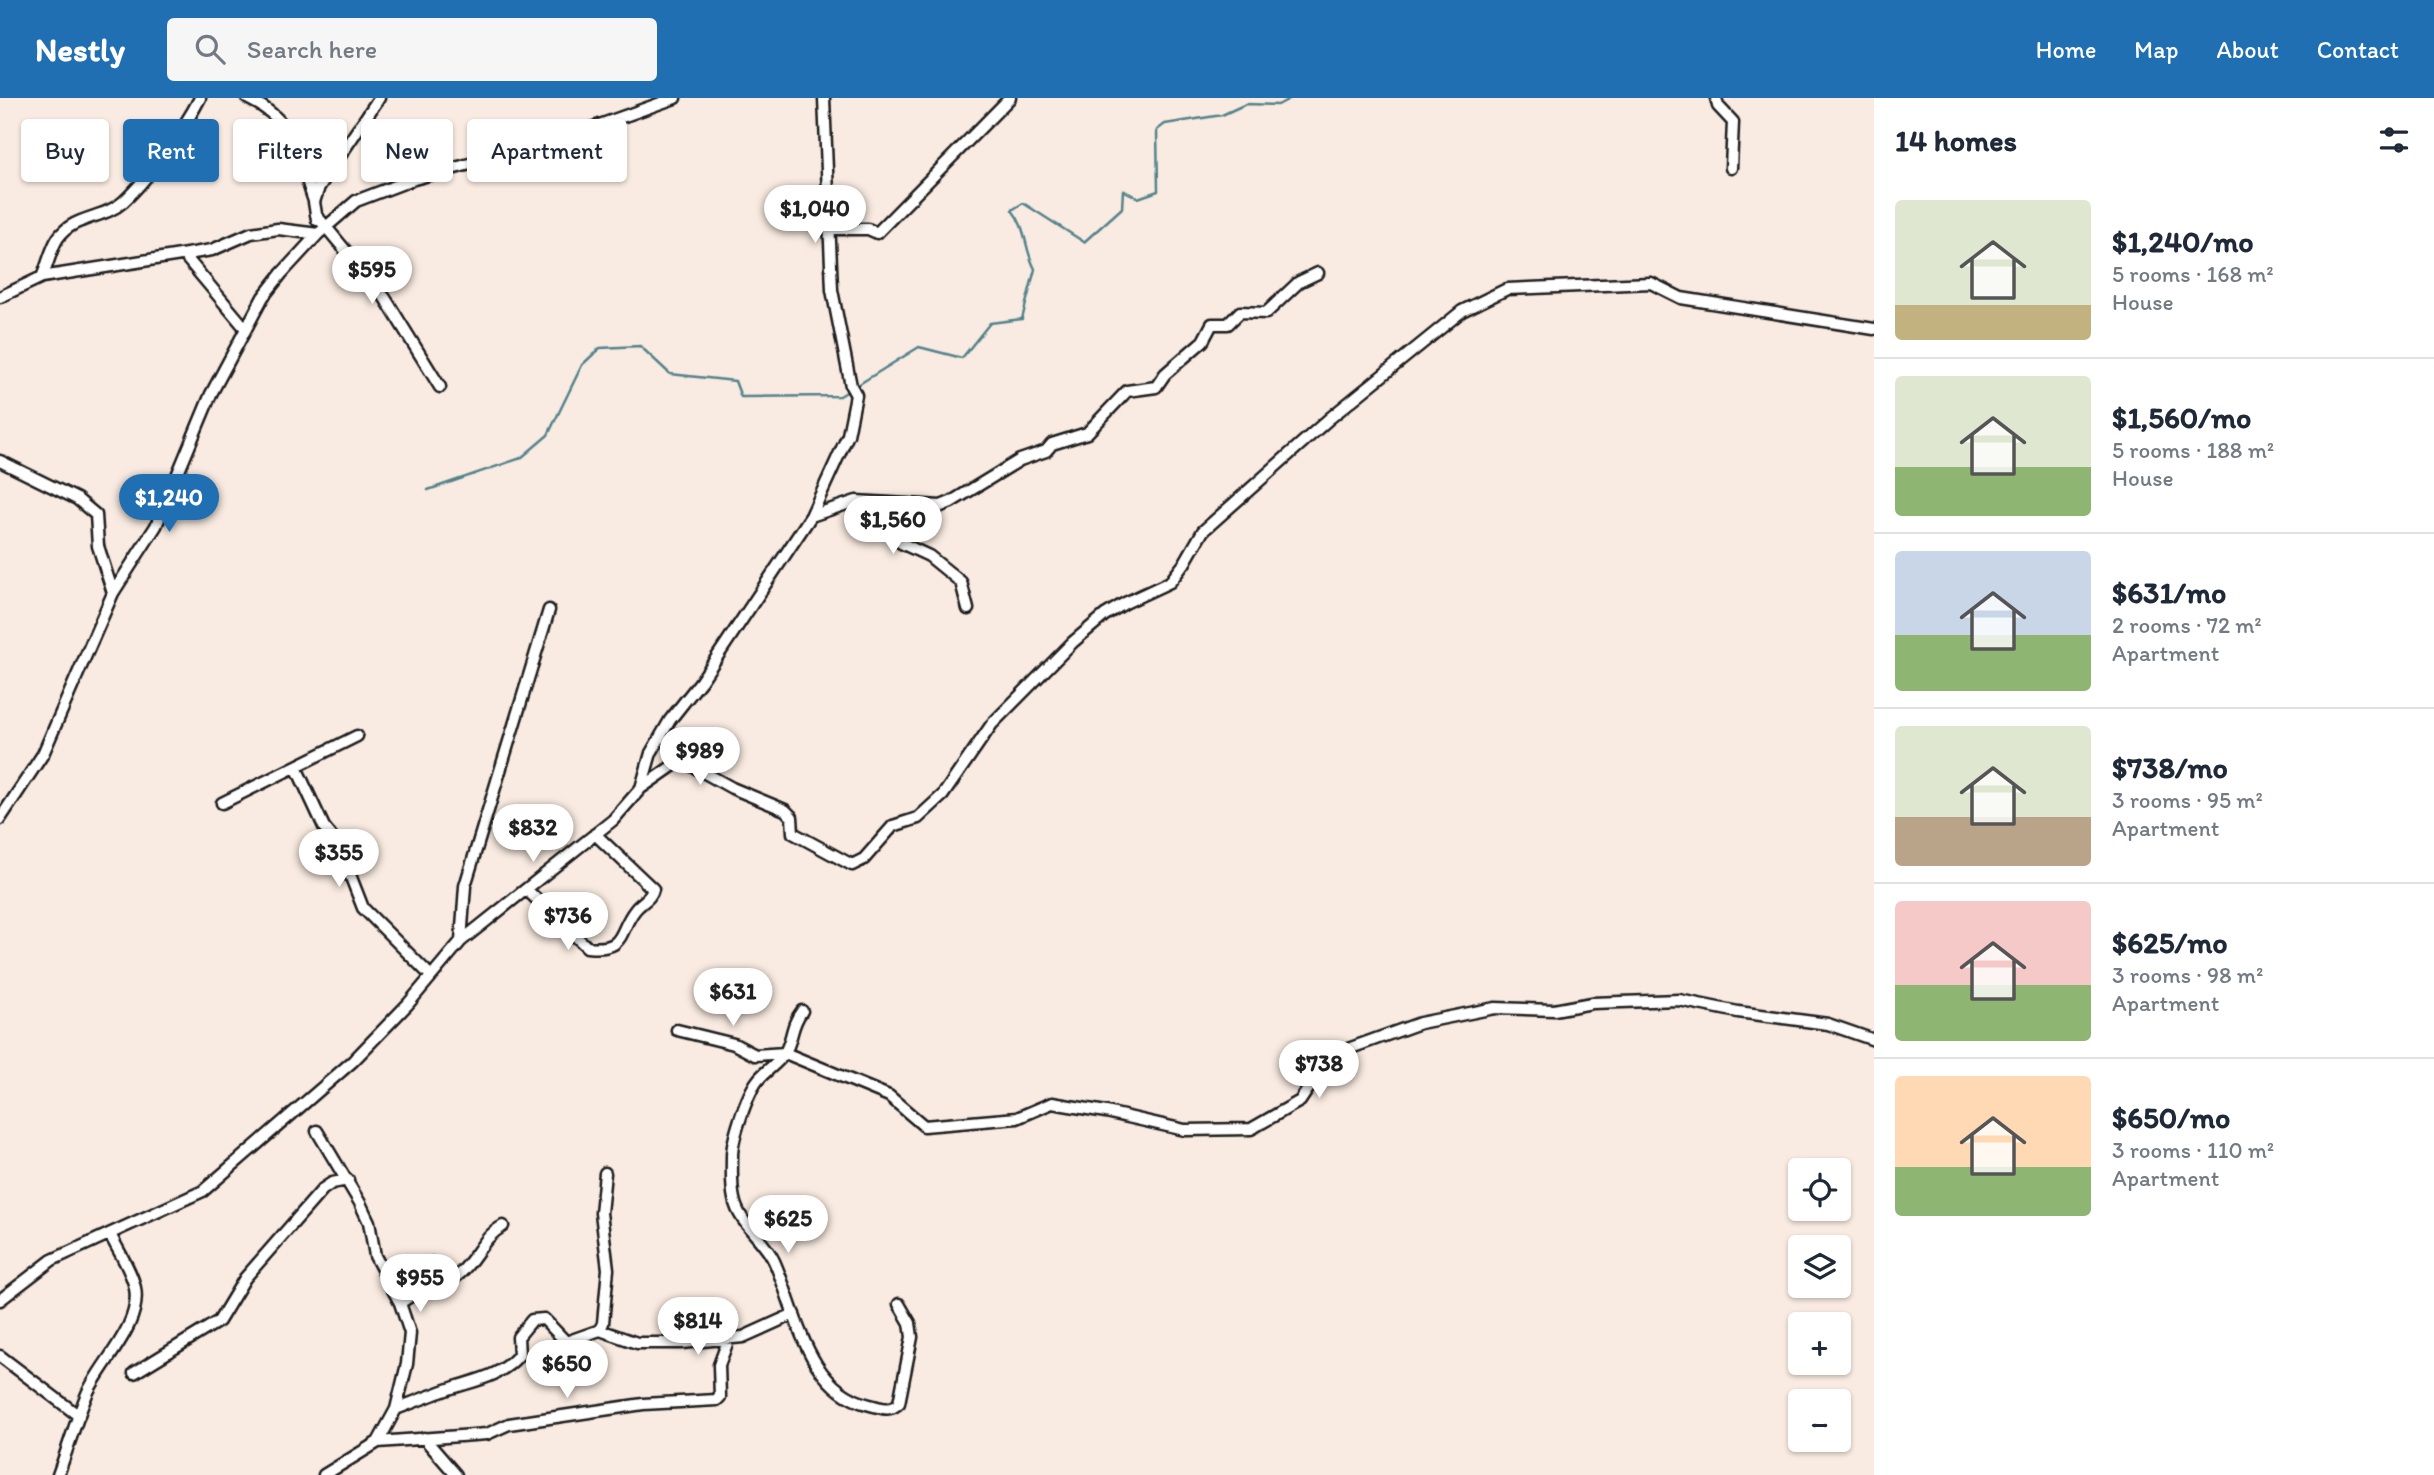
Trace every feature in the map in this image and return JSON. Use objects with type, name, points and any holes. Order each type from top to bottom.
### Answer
[{"type":"street","points":[[42,277],[61,234],[75,222],[104,213],[122,203],[175,140],[201,98]]},
{"type":"street","points":[[247,98],[264,106],[285,125],[300,158],[323,231],[384,298],[440,387]]},
{"type":"street","points":[[314,202],[319,187],[379,98]]},
{"type":"street","points":[[639,110],[648,98]]},
{"type":"street","points":[[0,819],[43,754],[113,593],[156,526],[211,394],[263,297],[323,231],[356,201],[414,179],[552,142],[675,98]]},
{"type":"street","points":[[641,788],[651,753],[670,720],[701,681],[811,516],[848,435],[853,391],[832,290],[824,98]]},
{"type":"street","points":[[830,229],[868,229],[877,233],[1010,98]]},
{"type":"street","points":[[1716,98],[1718,106],[1733,122],[1731,168]]},
{"type":"street","points":[[0,297],[42,277],[212,250],[251,233],[278,229],[323,231]]},
{"type":"street","points":[[184,255],[246,328]]},
{"type":"street","points":[[968,609],[961,582],[929,556],[901,542],[900,536],[906,528],[1020,460],[1046,451],[1052,444],[1087,433],[1127,391],[1156,387],[1165,374],[1203,341],[1212,324],[1228,324],[1240,312],[1266,313],[1299,282],[1318,272]]},
{"type":"street","points":[[0,1300],[52,1261],[203,1191],[239,1163],[354,1061],[460,942],[613,820],[641,788],[674,765],[685,762],[732,788],[785,810],[792,817],[793,833],[852,865],[864,859],[893,826],[918,818],[943,796],[992,724],[1073,642],[1105,615],[1170,582],[1203,531],[1329,418],[1462,311],[1507,289],[1651,282],[1681,298],[1874,329]]},
{"type":"street","points":[[0,461],[77,499],[96,515],[97,546],[113,593]]},
{"type":"street","points":[[811,516],[856,501],[942,506]]},
{"type":"street","points":[[460,942],[465,886],[549,610]]},
{"type":"street","points":[[222,803],[357,736]]},
{"type":"street","points":[[296,767],[324,827],[338,844],[363,908],[431,976]]},
{"type":"street","points":[[527,890],[587,947],[611,946],[623,936],[626,921],[638,906],[652,895],[653,889],[595,834]]},
{"type":"street","points":[[677,1030],[734,1044],[755,1055],[785,1053],[888,1096],[924,1126],[1017,1118],[1052,1103],[1185,1130],[1251,1129],[1300,1101],[1314,1080],[1323,1058],[1420,1023],[1494,1008],[1554,1010],[1592,1003],[1679,1000],[1738,1012],[1828,1024],[1874,1040]]},
{"type":"street","points":[[802,1010],[793,1022],[785,1053],[756,1082],[732,1152],[734,1199],[740,1214],[772,1258],[814,1360],[839,1391],[857,1402],[888,1410],[899,1403],[912,1337],[910,1322],[899,1304]]},
{"type":"street","points":[[317,1130],[348,1180],[369,1222],[375,1256],[400,1303],[410,1333],[407,1364],[396,1409],[378,1442]]},
{"type":"street","points":[[600,1330],[608,1269],[601,1213],[605,1173]]},
{"type":"street","points":[[134,1373],[219,1321],[245,1278],[323,1189],[332,1183],[348,1180]]},
{"type":"street","points":[[400,1303],[415,1293],[459,1275],[483,1240],[503,1226]]},
{"type":"street","points":[[58,1475],[87,1393],[128,1327],[135,1310],[135,1288],[110,1234]]},
{"type":"street","points":[[415,1293],[432,1263]]},
{"type":"street","points":[[396,1409],[488,1378],[504,1369],[519,1355],[518,1337],[532,1320],[544,1320],[566,1342],[600,1330],[637,1343],[682,1343],[743,1337],[794,1314]]},
{"type":"street","points":[[324,1475],[378,1442],[486,1434],[509,1424],[643,1404],[717,1400],[720,1385],[719,1366],[729,1338]]},
{"type":"street","points":[[0,1356],[79,1416]]},
{"type":"street","points":[[424,1438],[456,1475]]},
{"type":"waterway","points":[[428,490],[521,458],[548,435],[582,365],[600,348],[640,346],[670,374],[735,381],[741,397],[840,396],[919,347],[962,358],[990,323],[1022,319],[1035,269],[1020,224],[1012,210],[1023,203],[1084,242],[1122,208],[1123,190],[1138,198],[1158,191],[1157,130],[1165,124],[1222,115],[1246,104],[1278,105],[1291,98]]}]
